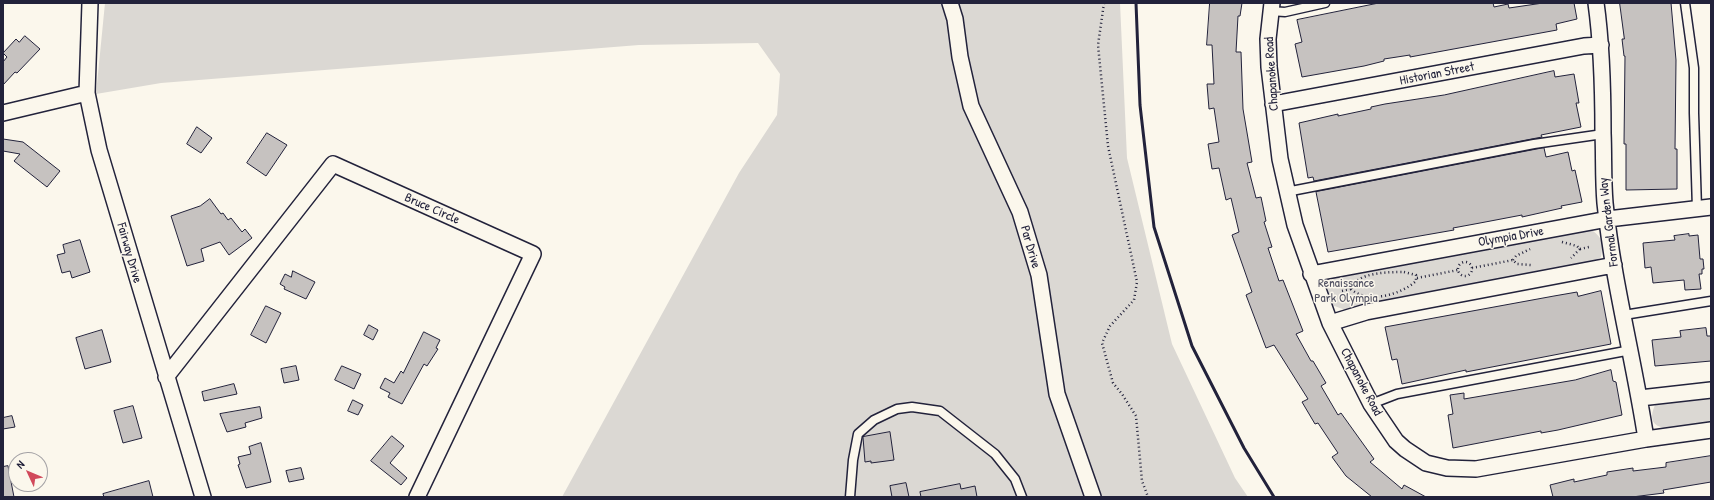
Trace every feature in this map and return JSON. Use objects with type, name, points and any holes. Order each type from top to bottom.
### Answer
[{"type":"street","name":"Fairway Drive","points":[[90,3],[87,93],[99,150],[203,497]]},
{"type":"street","name":"Par Drive","points":[[950,3],[955,19],[960,57],[971,106],[1020,212],[1038,275],[1057,394],[1093,497]]},
{"type":"street","name":"Formal Garden Way","points":[[1596,3],[1601,45],[1604,134],[1603,183],[1614,265],[1640,398],[1646,439]]},
{"type":"street","name":"Chapanoke Road","points":[[1271,7],[1268,40],[1273,104],[1280,159],[1286,192],[1295,225],[1311,274],[1330,323],[1371,404],[1388,432],[1405,450],[1426,463],[1447,468],[1476,469],[1646,439],[1711,430]]},
{"type":"street","name":"Historian Street","points":[[1273,104],[1584,46],[1601,45]]},
{"type":"street","points":[[3,113],[87,93]]},
{"type":"street","name":"Bruce Circle","points":[[166,377],[333,164],[533,254],[417,497]]},
{"type":"street","name":"Olympia Drive","points":[[1311,274],[1608,219],[1704,208]]},
{"type":"street","points":[[1330,323],[1366,312],[1614,265]]},
{"type":"street","points":[[1640,398],[1711,390]]},
{"type":"lane","points":[[1271,7],[1285,12],[1325,3]]},
{"type":"lane","points":[[1685,3],[1694,68],[1694,113],[1704,208]]},
{"type":"lane","points":[[1286,192],[1534,144],[1604,134]]},
{"type":"lane","points":[[1624,315],[1711,301]]},
{"type":"lane","points":[[1371,404],[1397,394],[1631,350]]},
{"type":"lane","points":[[850,497],[853,460],[858,434],[874,420],[897,409],[912,407],[940,411],[995,454],[1015,479],[1022,497]]},
{"type":"path","points":[[1104,3],[1098,45],[1108,146],[1137,282],[1134,300],[1110,326],[1102,343],[1113,383],[1136,416],[1142,481],[1148,497]]},
{"type":"path","points":[[1557,242],[1572,244],[1580,249]]},
{"type":"path","points":[[1472,268],[1513,260],[1516,256],[1533,248]]},
{"type":"path","points":[[1568,259],[1580,249],[1589,248]]},
{"type":"path","points":[[1513,260],[1521,264],[1536,266]]},
{"type":"path","points":[[1458,270],[1459,265],[1466,262],[1470,264],[1472,268]]},
{"type":"path","points":[[1458,270],[1460,274],[1466,276],[1470,274],[1472,268]]},
{"type":"path","points":[[1351,289],[1366,297],[1379,296],[1407,288],[1416,281],[1417,278],[1458,270]]},
{"type":"path","points":[[1351,289],[1354,282],[1360,278],[1376,274],[1404,272],[1413,274],[1417,278]]},
{"type":"path","points":[[1342,291],[1351,289]]},
{"type":"green space","points":[[105,3],[1120,3],[1127,158],[1172,344],[1235,478],[1248,497],[562,497],[739,173],[777,115],[780,74],[758,43],[639,45],[161,83],[96,94]]},
{"type":"green space","name":"Renaissance Park Olympia","points":[[1588,228],[1599,237],[1602,243],[1601,257],[1590,264],[1345,310],[1332,305],[1329,296],[1329,284],[1339,274]]},
{"type":"green space","points":[[1711,393],[1711,423],[1680,428],[1669,428],[1660,427],[1654,423],[1652,415],[1656,403]]},
{"type":"building","points":[[1210,3],[1242,3],[1240,16],[1238,16],[1236,52],[1241,52],[1243,109],[1252,162],[1247,163],[1256,198],[1261,197],[1266,221],[1264,222],[1272,247],[1268,248],[1279,281],[1283,280],[1303,331],[1296,334],[1311,361],[1313,361],[1326,383],[1321,386],[1338,415],[1341,413],[1374,459],[1370,462],[1402,489],[1404,485],[1426,497],[1372,497],[1346,476],[1332,457],[1338,453],[1318,423],[1315,424],[1302,402],[1308,399],[1274,345],[1266,348],[1246,295],[1252,292],[1232,235],[1239,232],[1231,198],[1226,200],[1219,168],[1212,169],[1208,144],[1219,142],[1214,108],[1209,109],[1207,84],[1214,84],[1212,45],[1207,45]]},
{"type":"building","points":[[1379,3],[1493,3],[1494,7],[1508,4],[1509,8],[1543,3],[1574,3],[1577,19],[1556,24],[1557,30],[1410,57],[1410,55],[1384,59],[1384,61],[1364,66],[1302,77],[1295,44],[1302,42],[1297,20]]},
{"type":"building","points":[[1620,3],[1671,3],[1676,60],[1675,149],[1677,149],[1677,189],[1626,190],[1626,144],[1624,144],[1625,56],[1622,39],[1624,39]]},
{"type":"building","points":[[25,36],[40,49],[3,85],[3,62],[7,57],[3,53],[16,39],[19,42]]},
{"type":"building","points":[[1554,71],[1555,77],[1574,74],[1579,103],[1576,103],[1581,127],[1541,135],[1542,137],[1314,181],[1313,177],[1308,178],[1299,123],[1338,114],[1338,116],[1371,109],[1371,107],[1385,104],[1444,95]]},
{"type":"building","points":[[197,127],[212,138],[201,153],[187,144]]},
{"type":"building","points":[[267,133],[287,145],[266,176],[247,163]]},
{"type":"building","points":[[3,139],[23,142],[60,171],[47,187],[14,161],[20,154],[3,151]]},
{"type":"building","points":[[1544,148],[1546,157],[1568,152],[1572,171],[1575,170],[1582,202],[1561,206],[1562,208],[1522,217],[1522,215],[1453,228],[1454,230],[1328,252],[1316,192]]},
{"type":"building","points":[[210,199],[221,214],[223,213],[228,220],[231,218],[242,232],[245,229],[252,238],[229,255],[220,242],[201,249],[204,261],[187,266],[171,216],[200,206]]},
{"type":"building","points":[[1689,234],[1689,236],[1698,235],[1700,259],[1703,259],[1704,269],[1702,269],[1702,274],[1699,274],[1701,289],[1685,290],[1684,280],[1653,283],[1651,267],[1645,268],[1643,243],[1675,240],[1674,236]]},
{"type":"building","points":[[80,240],[90,272],[72,278],[70,271],[62,273],[57,255],[65,253],[63,245]]},
{"type":"building","points":[[293,271],[315,282],[306,299],[284,289],[285,287],[280,284],[285,274],[291,277]]},
{"type":"building","points":[[1601,291],[1611,344],[1466,372],[1466,370],[1402,384],[1397,359],[1392,360],[1385,327],[1577,292],[1578,296]]},
{"type":"building","points":[[266,306],[281,313],[266,343],[251,335]]},
{"type":"building","points":[[369,325],[378,330],[373,340],[364,335]]},
{"type":"building","points":[[1706,328],[1707,336],[1711,336],[1711,361],[1655,366],[1652,340],[1681,337],[1680,331]]},
{"type":"building","points":[[102,330],[111,362],[85,369],[76,338]]},
{"type":"building","points":[[424,332],[440,340],[436,348],[438,349],[427,366],[424,364],[402,404],[388,397],[390,393],[380,388],[385,378],[394,383],[401,371],[403,373]]},
{"type":"building","points":[[296,366],[299,380],[284,383],[281,369]]},
{"type":"building","points":[[342,366],[361,374],[354,389],[335,380]]},
{"type":"building","points":[[1611,370],[1613,381],[1616,382],[1622,415],[1558,430],[1541,433],[1541,431],[1453,448],[1448,415],[1453,414],[1450,395],[1464,393],[1464,399],[1575,380]]},
{"type":"building","points":[[234,384],[237,394],[204,401],[202,392]]},
{"type":"building","points":[[353,400],[363,405],[358,415],[348,411]]},
{"type":"building","points":[[133,406],[142,438],[123,443],[114,411]]},
{"type":"building","points":[[260,407],[262,418],[245,423],[246,427],[227,432],[220,414]]},
{"type":"building","points":[[12,416],[15,427],[3,429],[3,418]]},
{"type":"building","points":[[890,432],[894,460],[871,463],[871,461],[865,462],[863,437]]},
{"type":"building","points":[[392,436],[404,446],[390,463],[407,478],[401,485],[371,461]]},
{"type":"building","points":[[261,443],[271,482],[246,488],[238,465],[240,464],[238,457],[251,454],[249,447]]},
{"type":"building","points":[[1711,456],[1711,482],[1663,490],[1664,493],[1632,497],[1553,497],[1550,485],[1574,479],[1574,482],[1607,475],[1607,472],[1633,468],[1633,471],[1666,467],[1666,463]]},
{"type":"building","points":[[8,466],[8,492],[13,492],[14,497],[3,497],[3,467]]},
{"type":"building","points":[[301,468],[304,479],[289,482],[286,471]]},
{"type":"building","points":[[149,481],[153,497],[104,497],[103,494]]},
{"type":"building","points":[[906,483],[909,497],[892,497],[890,486]]},
{"type":"building","points":[[960,484],[961,489],[975,486],[977,497],[921,497],[920,492]]},
{"type":"railway","points":[[1136,3],[1140,105],[1154,227],[1192,346],[1244,448],[1274,497]]}]
